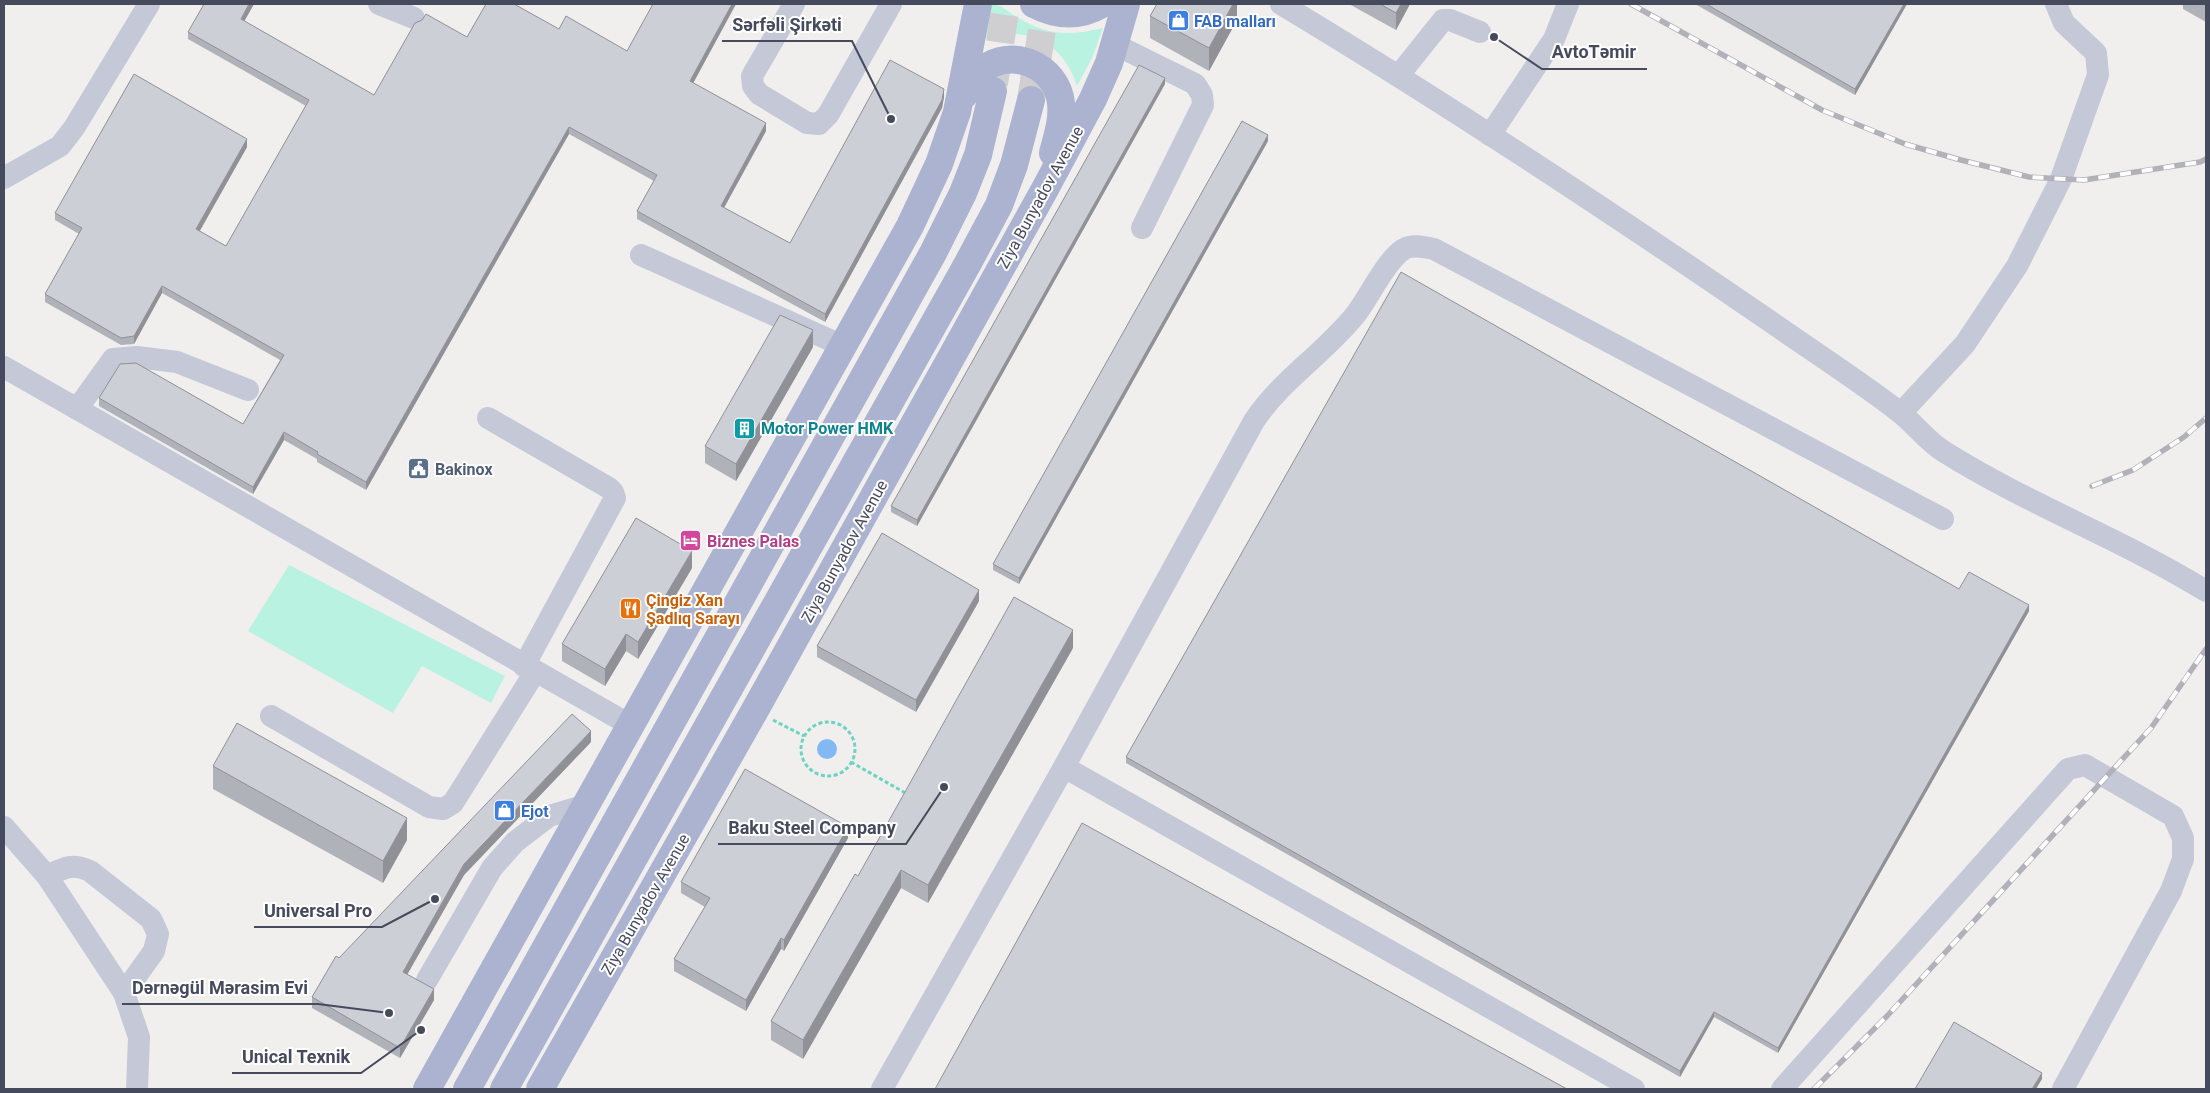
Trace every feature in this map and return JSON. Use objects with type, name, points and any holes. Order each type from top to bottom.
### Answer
[{"type":"main road","points":[[956,112],[978,4]]},
{"type":"main road","points":[[1034,4],[1052,12],[1067,14],[1080,14],[1102,4]]},
{"type":"main road","name":"Ziya Bunyadov Avenue","points":[[540,1089],[755,710],[1045,189],[1093,99],[1116,44],[1126,4]]},
{"type":"main road","points":[[427,1089],[910,226],[938,164],[956,112],[970,83],[981,70],[992,64],[1018,60],[1029,62],[1051,76],[1057,88],[1061,102],[1062,118],[1045,189]]},
{"type":"main road","points":[[467,1089],[932,253],[963,193],[978,155],[993,91]]},
{"type":"main road","name":"Ziya Bunyadov Avenue","points":[[504,1089],[999,205],[1014,166],[1031,100]]},
{"type":"lane","points":[[4,178],[60,146],[74,128],[149,4]]},
{"type":"lane","points":[[379,4],[414,18]]},
{"type":"lane","points":[[794,4],[752,76],[753,86],[759,94],[807,123],[819,124],[828,115],[891,4]]},
{"type":"lane","points":[[1280,4],[1399,75],[1490,134],[1801,342],[1901,413],[1919,432],[1942,450],[2069,520],[2164,565],[2206,591]]},
{"type":"lane","points":[[1490,134],[1554,39],[1568,4]]},
{"type":"lane","points":[[1901,413],[1965,344],[2017,266],[2061,179],[2098,75],[2096,53],[2064,23],[2056,4]]},
{"type":"lane","points":[[1399,75],[1443,20],[1450,20],[1480,32]]},
{"type":"lane","points":[[1116,44],[1195,84],[1202,95],[1203,104],[1142,228]]},
{"type":"lane","points":[[882,1089],[1064,767],[1264,405],[1344,328],[1392,260],[1404,249],[1417,246],[1434,249],[1943,519]]},
{"type":"lane","points":[[641,255],[843,346]]},
{"type":"lane","points":[[77,409],[113,359],[137,357],[177,362],[248,390]]},
{"type":"lane","points":[[4,367],[529,669],[630,725]]},
{"type":"lane","points":[[271,716],[429,807],[442,809],[453,803],[529,669],[615,498],[609,488],[488,418]]},
{"type":"lane","points":[[1782,1089],[2068,769],[2085,765],[2173,816],[2183,838],[2183,859],[2171,891],[2063,1089]]},
{"type":"lane","points":[[1064,767],[1634,1089]]},
{"type":"lane","points":[[427,980],[492,868],[515,842],[549,816],[586,805]]},
{"type":"lane","points":[[4,826],[47,876],[124,993],[139,1037],[137,1089]]},
{"type":"lane","points":[[47,876],[66,867],[79,866],[90,871],[151,919],[158,934],[154,951],[124,993]]},
{"type":"path","points":[[755,710],[804,736]]},
{"type":"path","points":[[834,723],[842,726],[849,732],[853,740],[854,748],[851,762],[843,772],[835,775],[817,774],[804,762],[801,745],[804,736],[816,724],[834,723]]},
{"type":"path","points":[[851,762],[912,797]]},
{"type":"green space","points":[[990,4],[1001,7],[1028,23],[1049,31],[1069,33],[1103,28],[1092,58],[1077,86],[1063,58],[1053,48],[1041,41],[1028,36],[1014,34],[984,39]]},
{"type":"green space","points":[[289,565],[505,676],[491,703],[422,666],[393,713],[248,631]]},
{"type":"water","points":[[827,739],[834,742],[837,749],[834,756],[827,759],[820,756],[817,749],[820,742]]},
{"type":"building","points":[[204,4],[249,4],[241,19],[374,95],[415,23],[422,20],[426,14],[467,37],[486,4],[514,4],[559,29],[566,16],[627,51],[653,4],[732,4],[690,81],[766,123],[721,206],[790,243],[890,60],[944,89],[942,100],[825,314],[637,211],[657,175],[569,127],[366,482],[317,454],[318,452],[284,432],[253,487],[99,398],[120,364],[136,363],[243,424],[284,355],[162,286],[134,336],[121,338],[45,294],[82,228],[55,213],[134,74],[247,139],[196,229],[226,246],[309,100],[188,32]]},
{"type":"building","points":[[1157,4],[1233,4],[1209,48],[1150,16]]},
{"type":"building","points":[[1380,4],[1401,4],[1396,13]]},
{"type":"building","points":[[1706,4],[1904,4],[1855,89]]},
{"type":"building","points":[[1139,65],[1165,78],[917,520],[891,506]]},
{"type":"building","points":[[1242,121],[1268,135],[1019,578],[993,564]]},
{"type":"building","points":[[1401,272],[1959,589],[1969,572],[2029,605],[1778,1048],[1714,1012],[1680,1071],[1126,757]]},
{"type":"building","name":"Motor Power HMK","points":[[780,315],[813,330],[736,464],[705,446]]},
{"type":"building","name":"Çingiz Xan Şadlıq Sarayı","points":[[636,518],[692,551],[638,642],[626,634],[605,669],[562,644]]},
{"type":"building","points":[[882,533],[979,590],[916,700],[817,646]]},
{"type":"building","points":[[1014,597],[1073,630],[928,885],[901,870],[803,1040],[771,1021],[855,874],[858,876]]},
{"type":"building","points":[[572,714],[591,731],[464,864],[403,972],[434,989],[400,1048],[312,997],[336,956],[339,958]]},
{"type":"building","points":[[237,723],[407,818],[383,861],[213,766]]},
{"type":"building","points":[[745,769],[848,827],[784,940],[781,938],[746,1000],[674,959],[710,898],[681,882]]},
{"type":"building","points":[[1082,823],[1567,1089],[935,1089]]},
{"type":"building","points":[[1954,1022],[2042,1073],[2032,1089],[1915,1089]]},
{"type":"tunnel","points":[[994,84],[1006,4]]},
{"type":"tunnel","points":[[1031,100],[1046,4]]},
{"type":"railway","points":[[1631,4],[1822,110],[1905,144],[1961,160],[2029,177],[2084,180],[2200,162],[2206,159]]},
{"type":"railway","points":[[2092,486],[2133,470],[2184,437],[2206,418]]},
{"type":"railway","points":[[1814,1089],[1888,1015],[2151,728],[2206,649]]},
{"type":"place","name":"FAB malları","points":[[1178,21]]},
{"type":"place","name":"AvtoTəmir","points":[[1494,37]]},
{"type":"place","name":"Sərfəli Şirkəti","points":[[891,119]]},
{"type":"place","name":"Motor Power HMK","points":[[745,428]]},
{"type":"place","name":"Bakinox","points":[[419,469]]},
{"type":"place","name":"Biznes Palas","points":[[691,541]]},
{"type":"place","name":"Çingiz Xan Şadlıq Sarayı","points":[[630,609]]},
{"type":"place","name":"Baku Steel Company","points":[[944,787]]},
{"type":"place","name":"Ejot","points":[[505,811]]},
{"type":"place","name":"Universal Pro","points":[[435,899]]},
{"type":"place","name":"Dərnəgül Mərasim Evi","points":[[389,1013]]},
{"type":"place","name":"Unical Texnik","points":[[421,1030]]}]
